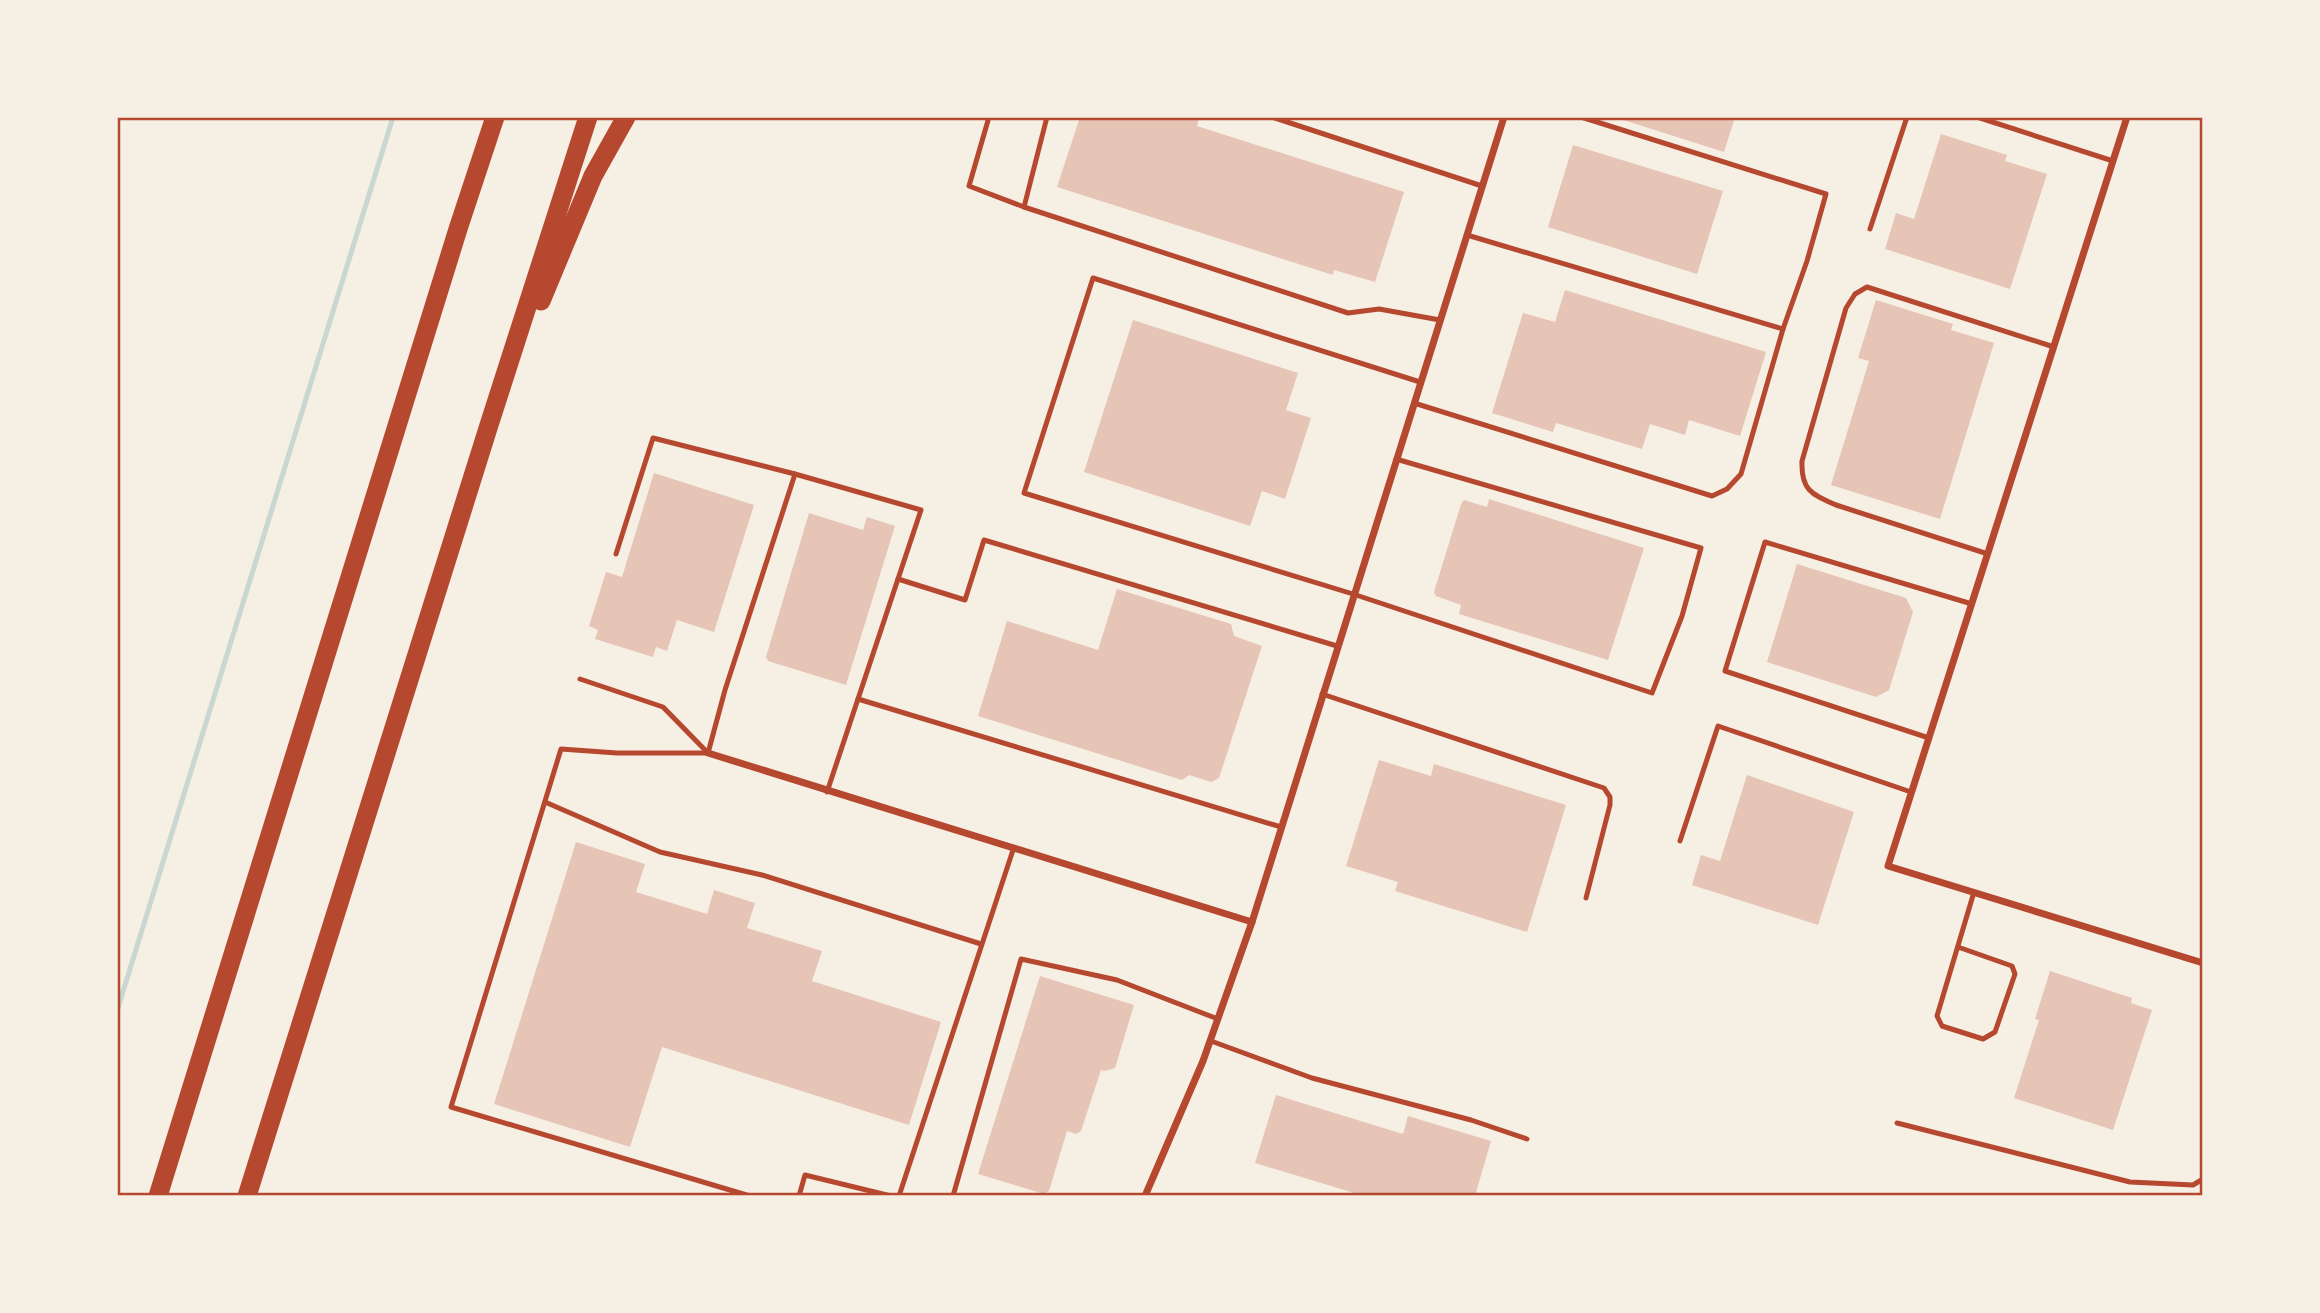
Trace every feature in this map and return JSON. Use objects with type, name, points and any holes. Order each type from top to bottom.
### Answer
[{"type":"highway","points":[[458,229],[484,117]]},
{"type":"highway","points":[[158,1196],[495,117]]},
{"type":"highway","points":[[247,1196],[588,117]]},
{"type":"highway","points":[[489,425],[593,176],[626,117]]},
{"type":"street","points":[[1145,1196],[1211,1041],[1252,922],[1504,117]]},
{"type":"street","points":[[2127,117],[1888,866],[2203,963]]},
{"type":"street","points":[[708,753],[1252,922]]},
{"type":"lane","points":[[989,117],[969,186],[1024,207],[1348,313],[1379,309],[1440,320]]},
{"type":"lane","points":[[1024,207],[1046,117]]},
{"type":"lane","points":[[1272,117],[1482,186]]},
{"type":"lane","points":[[1414,403],[1712,496],[1727,489],[1741,474],[1783,328],[1807,261],[1826,194],[1581,117]]},
{"type":"lane","points":[[1871,229],[1907,117]]},
{"type":"lane","points":[[1977,117],[2113,161]]},
{"type":"lane","points":[[1467,235],[1783,328]]},
{"type":"lane","points":[[1396,459],[1701,548],[1682,616],[1652,693],[1353,594],[1024,492],[1093,278],[1420,382]]},
{"type":"lane","points":[[1989,554],[1836,505],[1816,496],[1805,486],[1801,475],[1802,461],[1846,308],[1855,293],[1867,287],[2054,347]]},
{"type":"lane","points":[[616,554],[653,438],[921,510],[827,792]]},
{"type":"lane","points":[[708,753],[725,690],[795,474]]},
{"type":"lane","points":[[898,579],[965,600],[984,540],[1337,646]]},
{"type":"lane","points":[[1928,738],[1725,671],[1765,542],[1972,604]]},
{"type":"lane","points":[[580,679],[663,708],[708,753]]},
{"type":"lane","points":[[1322,694],[1604,788],[1610,797],[1610,805],[1586,898]]},
{"type":"lane","points":[[858,699],[1281,827]]},
{"type":"lane","points":[[1680,841],[1718,726],[1911,792]]},
{"type":"lane","points":[[708,753],[617,753],[561,749],[451,1107],[750,1196]]},
{"type":"lane","points":[[545,802],[660,852],[762,875],[981,944]]},
{"type":"lane","points":[[899,1196],[1014,847]]},
{"type":"lane","points":[[1958,947],[2012,966],[2015,974],[1995,1032],[1983,1039],[1942,1026],[1937,1016],[1974,892]]},
{"type":"lane","points":[[953,1196],[1021,959],[1117,980],[1218,1019]]},
{"type":"lane","points":[[1211,1041],[1312,1078],[1471,1120],[1527,1139]]},
{"type":"lane","points":[[1897,1123],[2130,1182],[2193,1185],[2203,1179]]},
{"type":"lane","points":[[799,1196],[804,1175],[891,1196]]},
{"type":"building","points":[[1080,117],[1199,117],[1197,126],[1404,192],[1375,282],[1334,270],[1333,275],[1057,187]]},
{"type":"building","points":[[1614,117],[1735,117],[1724,152]]},
{"type":"building","points":[[1941,134],[2007,155],[2005,161],[2047,174],[2010,289],[1885,249],[1896,213],[1914,219]]},
{"type":"building","points":[[1573,145],[1723,191],[1697,274],[1548,227]]},
{"type":"building","points":[[1565,290],[1766,352],[1740,436],[1689,420],[1685,435],[1650,424],[1642,449],[1556,423],[1553,432],[1492,413],[1523,313],[1555,322]]},
{"type":"building","points":[[1876,300],[1953,324],[1951,330],[1994,343],[1940,519],[1831,485],[1869,361],[1858,358]]},
{"type":"building","points":[[1133,320],[1298,373],[1286,410],[1311,418],[1285,499],[1262,491],[1250,526],[1084,472]]},
{"type":"building","points":[[654,473],[754,505],[714,632],[677,620],[667,651],[656,647],[653,657],[595,639],[598,630],[589,626],[606,572],[622,577]]},
{"type":"building","points":[[1489,499],[1644,548],[1608,660],[1459,614],[1461,605],[1436,596],[1434,592],[1461,504],[1464,500],[1487,507]]},
{"type":"building","points":[[809,513],[863,530],[867,517],[895,526],[846,685],[768,661],[766,657]]},
{"type":"building","points":[[1797,564],[1906,598],[1913,612],[1889,690],[1876,697],[1767,662]]},
{"type":"building","points":[[1117,589],[1231,624],[1234,636],[1262,646],[1219,778],[1211,782],[1189,775],[1182,780],[978,716],[1007,621],[1098,650]]},
{"type":"building","points":[[1379,760],[1431,776],[1434,764],[1566,805],[1527,932],[1395,891],[1398,882],[1346,866]]},
{"type":"building","points":[[1747,775],[1854,812],[1818,925],[1692,885],[1701,855],[1720,861]]},
{"type":"building","points":[[576,842],[645,864],[636,892],[707,914],[714,890],[755,903],[747,928],[822,951],[812,981],[941,1022],[909,1125],[662,1047],[630,1147],[494,1104]]},
{"type":"building","points":[[2050,971],[2132,998],[2131,1003],[2152,1010],[2113,1130],[2014,1098],[2039,1020],[2035,1019]]},
{"type":"building","points":[[1040,976],[1134,1005],[1115,1068],[1101,1070],[1081,1131],[1076,1134],[1067,1131],[1049,1191],[1044,1194],[978,1174]]},
{"type":"building","points":[[1276,1095],[1403,1134],[1408,1116],[1491,1141],[1475,1196],[1364,1196],[1255,1163]]},
{"type":"waterway","points":[[117,1011],[393,117]]}]
